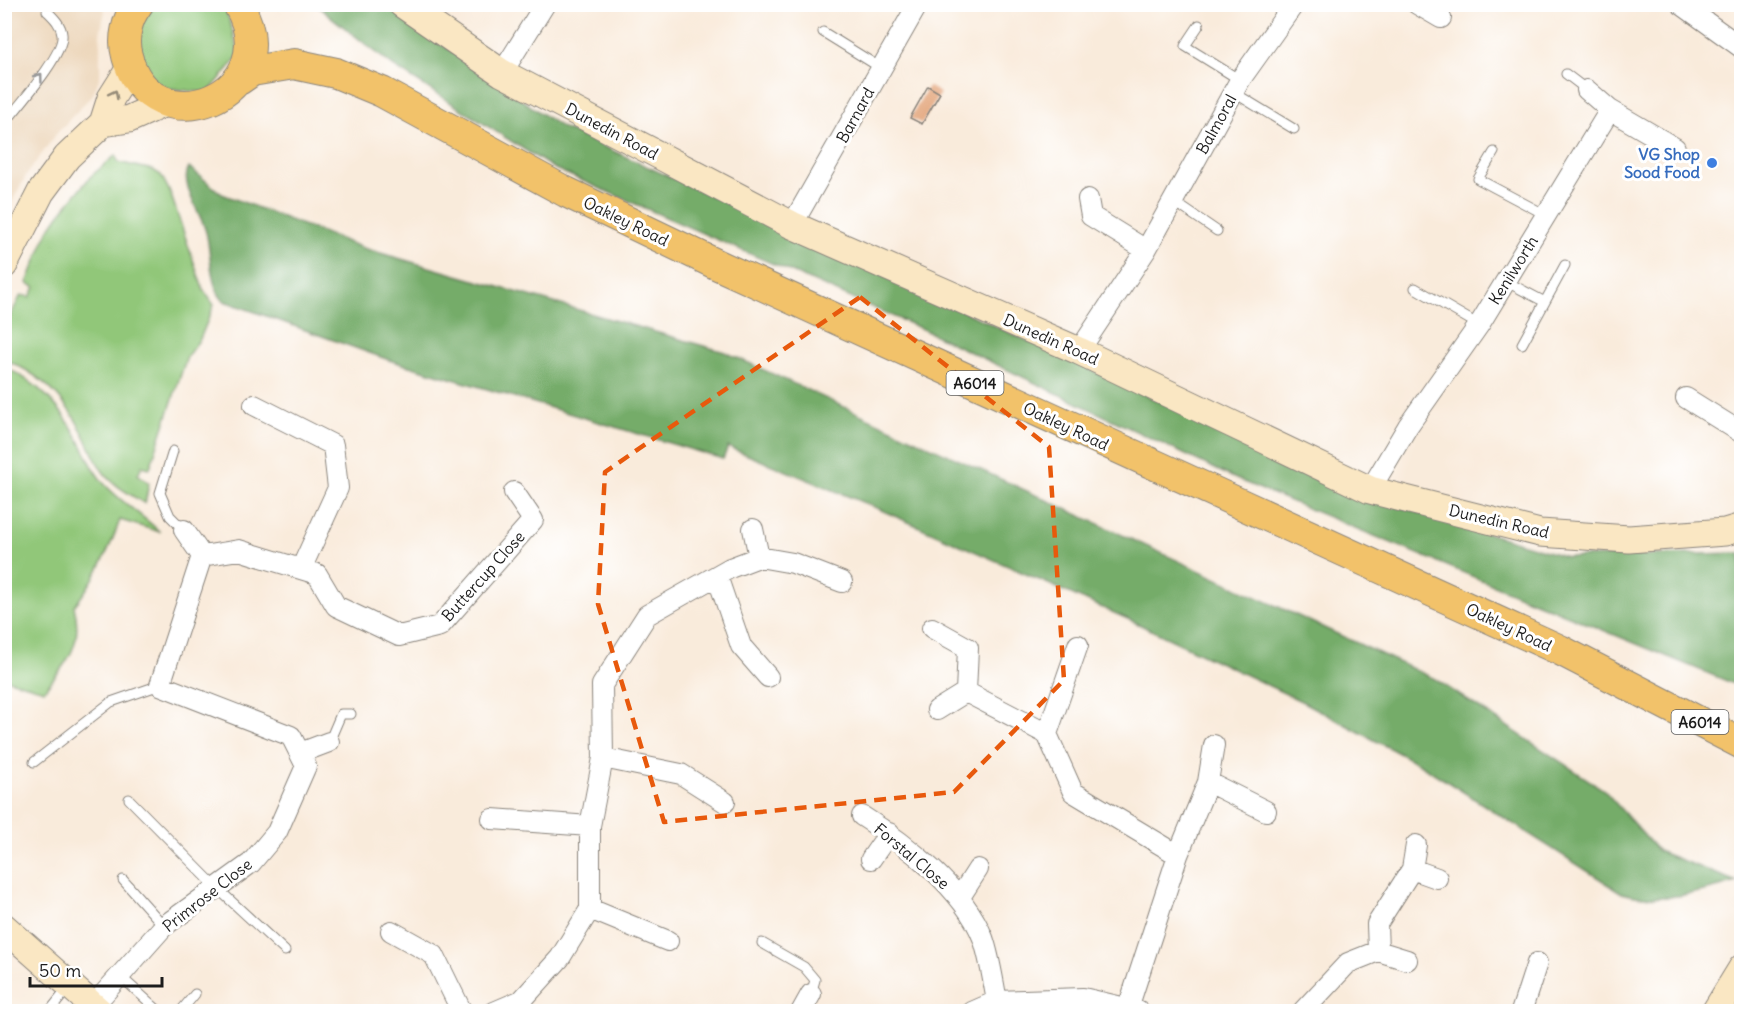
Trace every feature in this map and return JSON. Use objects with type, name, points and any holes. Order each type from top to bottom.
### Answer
[{"type":"main road","points":[[135,6],[126,28],[125,49],[130,68],[151,94],[167,102]]},
{"type":"main road","points":[[242,12],[294,64]]},
{"type":"main road","points":[[239,80],[248,61],[251,40],[242,12]]},
{"type":"main road","name":"Oakley Road","points":[[167,102],[187,106],[207,103],[225,94],[252,71],[294,64],[336,73],[382,92],[566,192],[718,265],[1560,650],[1742,744]]},
{"type":"street","name":"Dunedin Road","points":[[402,4],[502,73],[792,225],[1079,351],[1370,490],[1540,533],[1629,539],[1725,532],[1742,526]]},
{"type":"street","points":[[502,73],[545,4]]},
{"type":"street","name":"Barnard","points":[[792,225],[918,4]]},
{"type":"street","name":"Balmoral","points":[[1079,351],[1146,250],[1237,86],[1294,4]]},
{"type":"street","points":[[1681,4],[1742,48]]},
{"type":"street","points":[[1419,5],[1441,18]]},
{"type":"street","points":[[6,258],[52,175],[103,123],[111,98],[130,68]]},
{"type":"street","points":[[1587,90],[1610,110],[1676,148]]},
{"type":"street","points":[[103,123],[129,119],[167,102]]},
{"type":"street","name":"Kenilworth","points":[[1370,490],[1408,426],[1479,325],[1610,110]]},
{"type":"street","points":[[1088,199],[1091,216],[1146,250]]},
{"type":"street","points":[[254,405],[333,445],[338,488],[301,569]]},
{"type":"street","points":[[1692,409],[1742,433]]},
{"type":"street","name":"Buttercup Close","points":[[202,556],[239,550],[317,574],[336,606],[399,636],[440,626],[533,520],[514,492]]},
{"type":"street","points":[[753,529],[759,557]]},
{"type":"street","points":[[184,530],[202,556],[160,685],[291,736],[300,753],[328,742]]},
{"type":"street","points":[[495,1011],[526,1006],[560,958],[590,909],[590,826],[603,758],[602,686],[647,615],[717,576],[759,557],[793,563],[842,582]]},
{"type":"street","points":[[717,576],[741,646],[768,677]]},
{"type":"street","points":[[932,628],[968,648],[966,692]]},
{"type":"street","points":[[1047,734],[1078,645]]},
{"type":"street","points":[[937,710],[966,692]]},
{"type":"street","points":[[966,692],[1047,734],[1073,792],[1178,855]]},
{"type":"street","points":[[972,1011],[997,1001],[1083,998],[1135,1010],[1178,855],[1208,782],[1214,745]]},
{"type":"street","name":"Primrose Close","points":[[96,1009],[119,975],[164,926],[251,863],[277,832],[306,766],[300,753]]},
{"type":"street","points":[[603,758],[681,774],[725,802]]},
{"type":"street","points":[[1208,782],[1266,811]]},
{"type":"street","name":"Forstal Close","points":[[862,816],[889,833],[960,897],[983,938],[997,1001]]},
{"type":"street","points":[[492,819],[590,826]]},
{"type":"street","points":[[871,859],[889,833]]},
{"type":"street","points":[[1378,951],[1377,924],[1412,869],[1416,845]]},
{"type":"street","name":"Forstal Close","points":[[960,897],[978,869]]},
{"type":"street","points":[[1412,869],[1437,878]]},
{"type":"street","points":[[590,909],[668,941]]},
{"type":"street","points":[[4,927],[96,1009]]},
{"type":"street","points":[[391,931],[434,955],[462,1011]]},
{"type":"street","points":[[1302,1011],[1348,963],[1378,951],[1407,960]]},
{"type":"street","points":[[1521,1011],[1537,963]]},
{"type":"street","points":[[1715,1011],[1742,968]]},
{"type":"street","points":[[801,1011],[811,994]]},
{"type":"lane","points":[[4,123],[59,50],[63,34],[58,22],[46,11]]},
{"type":"lane","points":[[1199,25],[1185,46],[1294,129]]},
{"type":"lane","points":[[824,32],[881,68]]},
{"type":"lane","points":[[1566,74],[1587,90]]},
{"type":"lane","points":[[1494,152],[1478,179],[1546,215]]},
{"type":"lane","points":[[1173,201],[1217,231]]},
{"type":"lane","points":[[1522,344],[1565,265]]},
{"type":"lane","points":[[1506,281],[1545,302]]},
{"type":"lane","points":[[1415,288],[1479,325]]},
{"type":"lane","points":[[173,451],[160,493],[170,516],[184,530]]},
{"type":"lane","points":[[34,762],[111,702],[160,685]]},
{"type":"lane","points":[[328,742],[341,714],[351,714]]},
{"type":"lane","points":[[129,799],[217,888],[285,951]]},
{"type":"lane","points":[[123,880],[164,926]]},
{"type":"lane","points":[[762,943],[804,967],[815,980],[811,994]]},
{"type":"lane","points":[[119,975],[160,1011]]},
{"type":"lane","points":[[49,1011],[71,985]]},
{"type":"lane","points":[[180,1011],[195,994]]},
{"type":"highlighted area","points":[[860,297],[1049,447],[1064,680],[954,792],[664,822],[598,604],[605,472]]},
{"type":"shaded area","points":[[5,5],[101,5],[105,11],[100,34],[100,76],[93,94],[57,133],[27,174],[5,214]]},
{"type":"green space","points":[[155,4],[222,5],[225,7],[240,55],[208,93],[158,87],[138,60],[139,26]]},
{"type":"green space","points":[[316,5],[385,5],[561,127],[1371,498],[1567,557],[1741,553],[1741,687],[1236,479],[922,329],[553,168],[393,66]]},
{"type":"green space","points":[[116,155],[118,162],[153,170],[161,175],[170,192],[203,289],[214,305],[200,339],[187,356],[150,468],[142,466],[138,474],[149,483],[145,504],[108,478],[97,463],[85,436],[68,408],[50,388],[29,372],[5,360],[5,326],[21,295],[30,297],[35,287],[27,283],[48,231],[90,177]]},
{"type":"green space","points":[[189,167],[222,194],[363,248],[725,352],[1435,679],[1604,790],[1658,851],[1737,882],[1680,896],[1650,897],[1622,893],[1421,765],[1303,702],[1130,620],[872,506],[728,447],[723,459],[389,360],[224,301],[215,287],[205,229],[188,189]]},
{"type":"green space","points":[[4,367],[29,381],[50,399],[67,420],[101,480],[160,532],[120,520],[101,565],[74,606],[77,632],[71,652],[60,671],[44,690],[5,679]]},
{"type":"building","points":[[928,86],[940,93],[922,124],[910,118]]},
{"type":"place","name":"VG Shop Sood Food","points":[[1712,163]]}]
